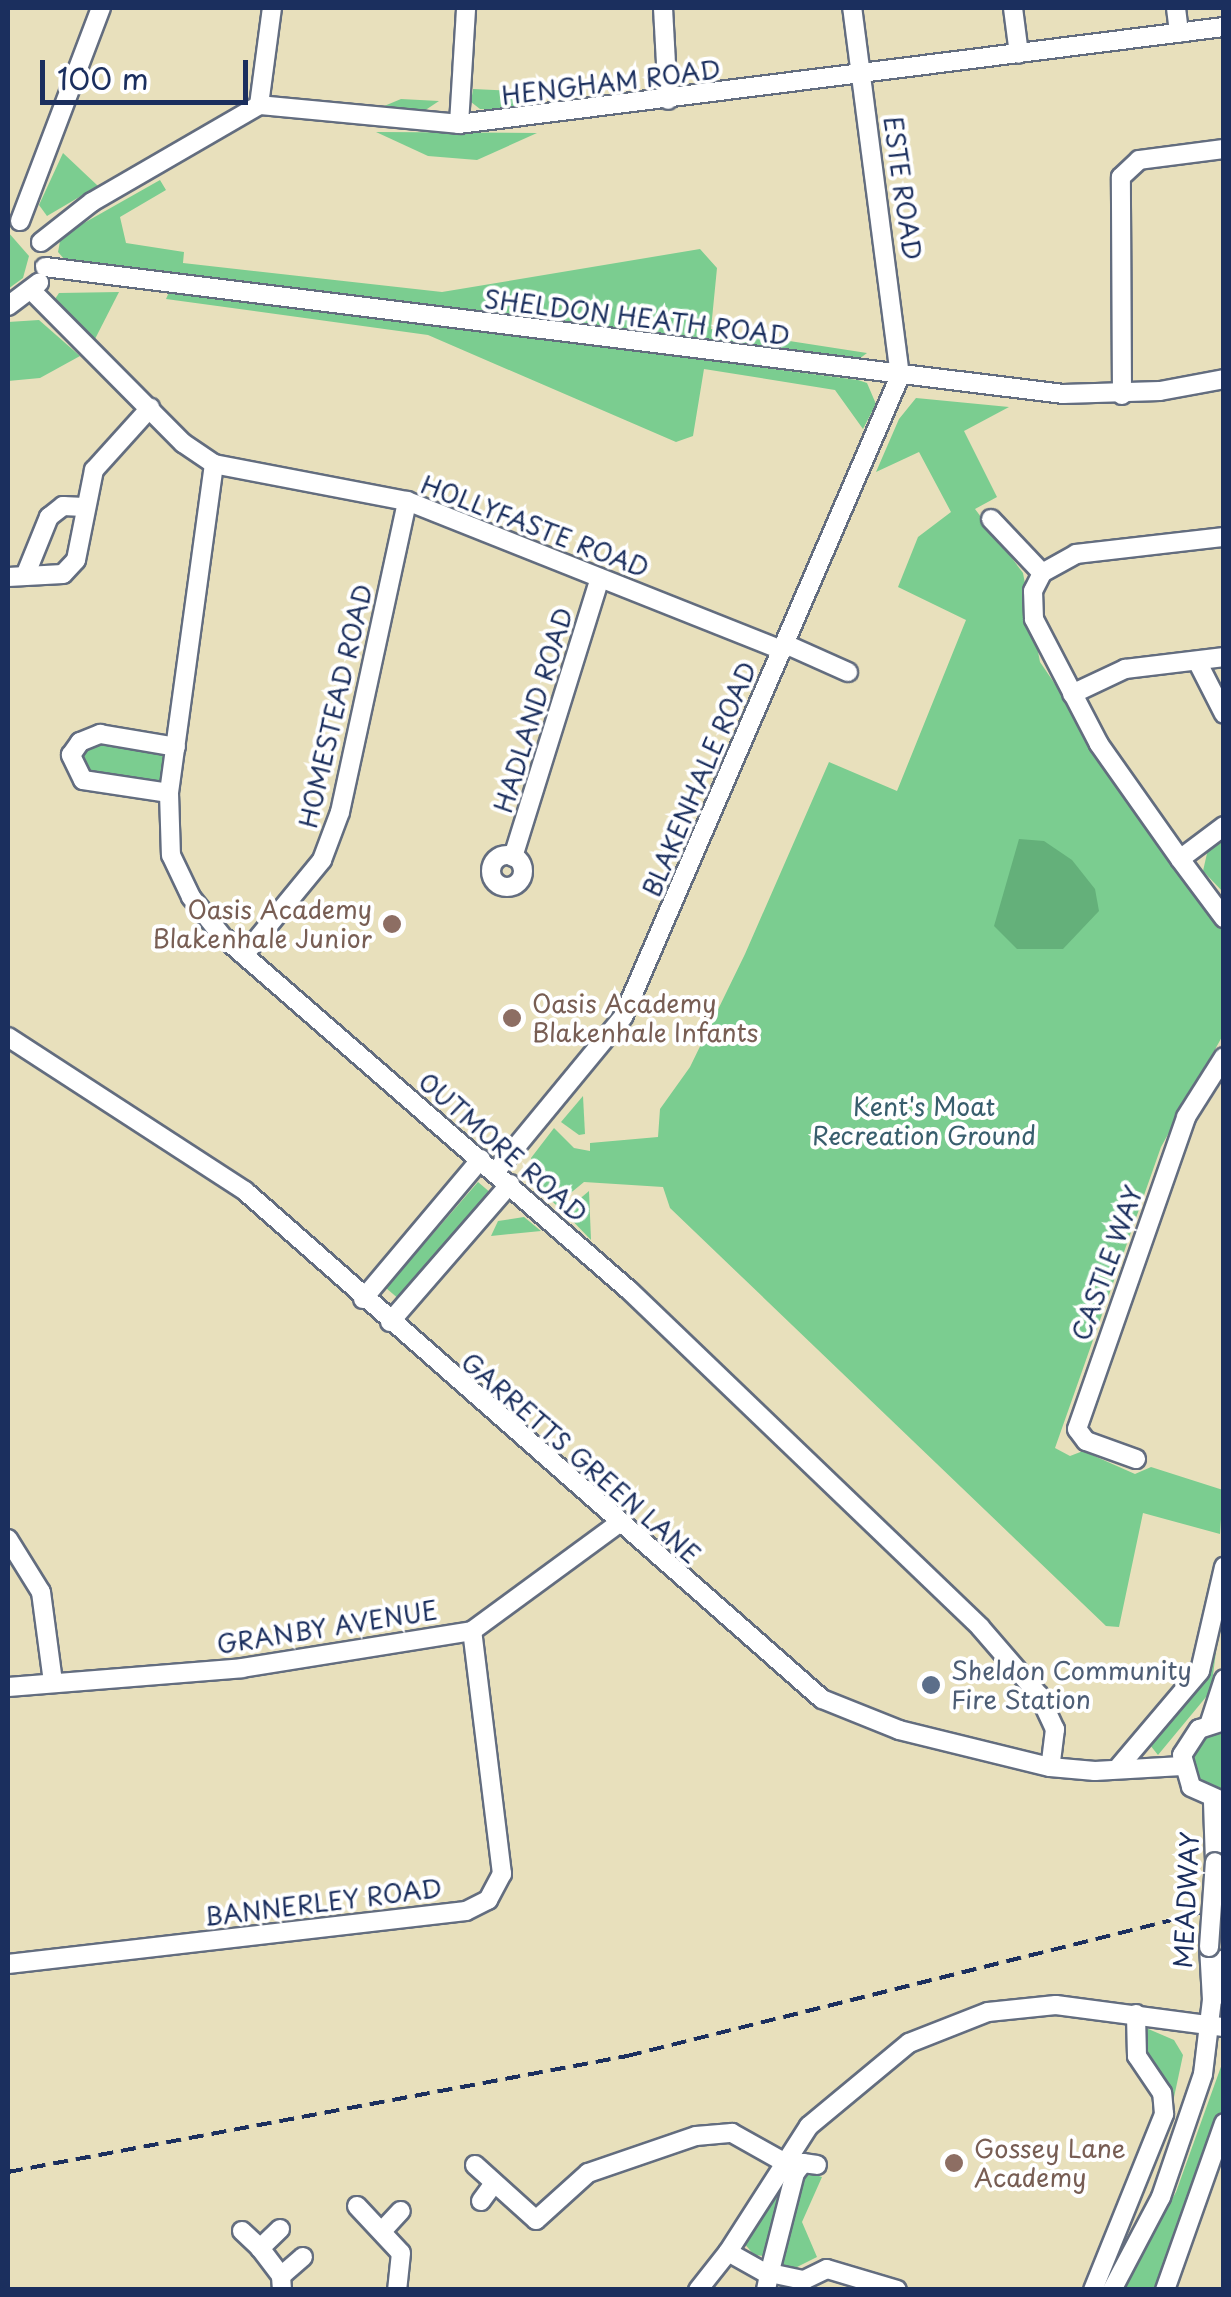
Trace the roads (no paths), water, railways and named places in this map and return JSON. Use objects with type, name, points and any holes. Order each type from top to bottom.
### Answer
[{"type":"street","points":[[8,306],[33,292],[45,267],[41,242],[14,219],[101,8]]},
{"type":"street","points":[[41,242],[92,202],[259,105],[272,8]]},
{"type":"street","points":[[459,124],[466,8]]},
{"type":"street","points":[[662,8],[668,100]]},
{"type":"street","name":"ESTE ROAD","points":[[852,8],[900,376]]},
{"type":"street","points":[[1013,8],[1019,54]]},
{"type":"street","points":[[1176,8],[1179,32]]},
{"type":"street","name":"HENGHAM ROAD","points":[[259,105],[459,124],[862,76],[1224,26]]},
{"type":"street","points":[[1122,395],[1122,177],[1139,160],[1224,149]]},
{"type":"street","name":"SHELDON HEATH ROAD","points":[[45,267],[900,376],[1122,395],[1224,379]]},
{"type":"street","points":[[33,292],[150,408],[214,464]]},
{"type":"street","name":"BLAKENHALE ROAD","points":[[390,1322],[496,1171],[623,1017],[900,376]]},
{"type":"street","points":[[16,576],[63,574],[76,560],[94,470],[150,408]]},
{"type":"street","name":"HOLLYFASTE ROAD","points":[[214,464],[407,501],[848,672]]},
{"type":"street","name":"OUTMORE ROAD","points":[[214,464],[169,792],[171,855],[204,916],[244,955],[496,1171],[980,1627],[1040,1695],[1055,1729],[1050,1766]]},
{"type":"street","name":"HOMESTEAD ROAD","points":[[244,955],[322,860],[340,812],[407,501]]},
{"type":"street","points":[[16,576],[49,517],[63,506],[84,507]]},
{"type":"street","points":[[990,519],[1042,572]]},
{"type":"street","points":[[1224,538],[1076,554],[1042,572],[1033,591],[1034,618],[1072,694],[1224,918]]},
{"type":"street","name":"HADLAND ROAD","points":[[514,856],[600,578]]},
{"type":"street","points":[[1072,694],[1125,668],[1198,664],[1224,657]]},
{"type":"street","points":[[1198,664],[1224,714]]},
{"type":"street","points":[[169,792],[83,780],[70,756],[80,742],[100,734],[176,747]]},
{"type":"street","points":[[1180,858],[1224,826]]},
{"type":"street","name":"GARRETTS GREEN LANE","points":[[8,1038],[245,1191],[822,1699],[899,1730],[1050,1766],[1182,1766]]},
{"type":"street","name":"CASTLE WAY","points":[[1136,1459],[1086,1441],[1077,1429],[1186,1117],[1224,1057]]},
{"type":"street","name":"BLAKENHALE ROAD","points":[[364,1298],[496,1171]]},
{"type":"street","name":"GRANBY AVENUE","points":[[8,1687],[242,1668],[472,1631],[620,1522]]},
{"type":"street","points":[[8,1540],[41,1592],[53,1682]]},
{"type":"street","points":[[1117,1769],[1200,1670],[1224,1567]]},
{"type":"street","name":"BANNERLEY ROAD","points":[[8,1964],[466,1911],[488,1900],[502,1874],[472,1631]]},
{"type":"street","points":[[1218,1802],[1191,1786],[1182,1766],[1191,1738],[1216,1722],[1224,1679]]},
{"type":"street","name":"MEADWAY","points":[[1112,2290],[1161,2197],[1187,2129],[1216,2026],[1212,2000],[1218,1802]]},
{"type":"street","points":[[698,2290],[728,2252],[782,2161],[809,2126],[877,2063],[943,2025],[988,2012],[1056,2005],[1216,2026]]},
{"type":"street","points":[[1093,2290],[1164,2114],[1162,2093],[1136,2056],[1136,2014]]},
{"type":"street","points":[[1166,2290],[1224,2124]]},
{"type":"street","points":[[475,2165],[543,2226],[588,2173],[696,2136],[732,2134],[782,2161]]},
{"type":"street","points":[[768,2279],[794,2173],[803,2163],[817,2165]]},
{"type":"street","points":[[480,2201],[494,2183]]},
{"type":"street","points":[[357,2206],[401,2254],[398,2290]]},
{"type":"street","points":[[383,2230],[400,2211]]},
{"type":"street","points":[[260,2248],[280,2229]]},
{"type":"street","points":[[242,2231],[260,2248],[281,2283],[303,2257]]},
{"type":"street","points":[[728,2252],[768,2279],[806,2285],[827,2269],[897,2290]]},
{"type":"railway","points":[[8,2172],[627,2056],[1224,1907]]},
{"type":"place","name":"Oasis Academy Blakenhale Junior","points":[[392,924]]},
{"type":"place","name":"Oasis Academy Blakenhale Infants","points":[[512,1018]]},
{"type":"place","name":"Sheldon Community Fire Station","points":[[931,1685]]},
{"type":"place","name":"Gossey Lane Academy","points":[[954,2163]]},
{"type":"park label","name":"Kent's Moat Recreation Ground","points":[[924,1122]]}]
